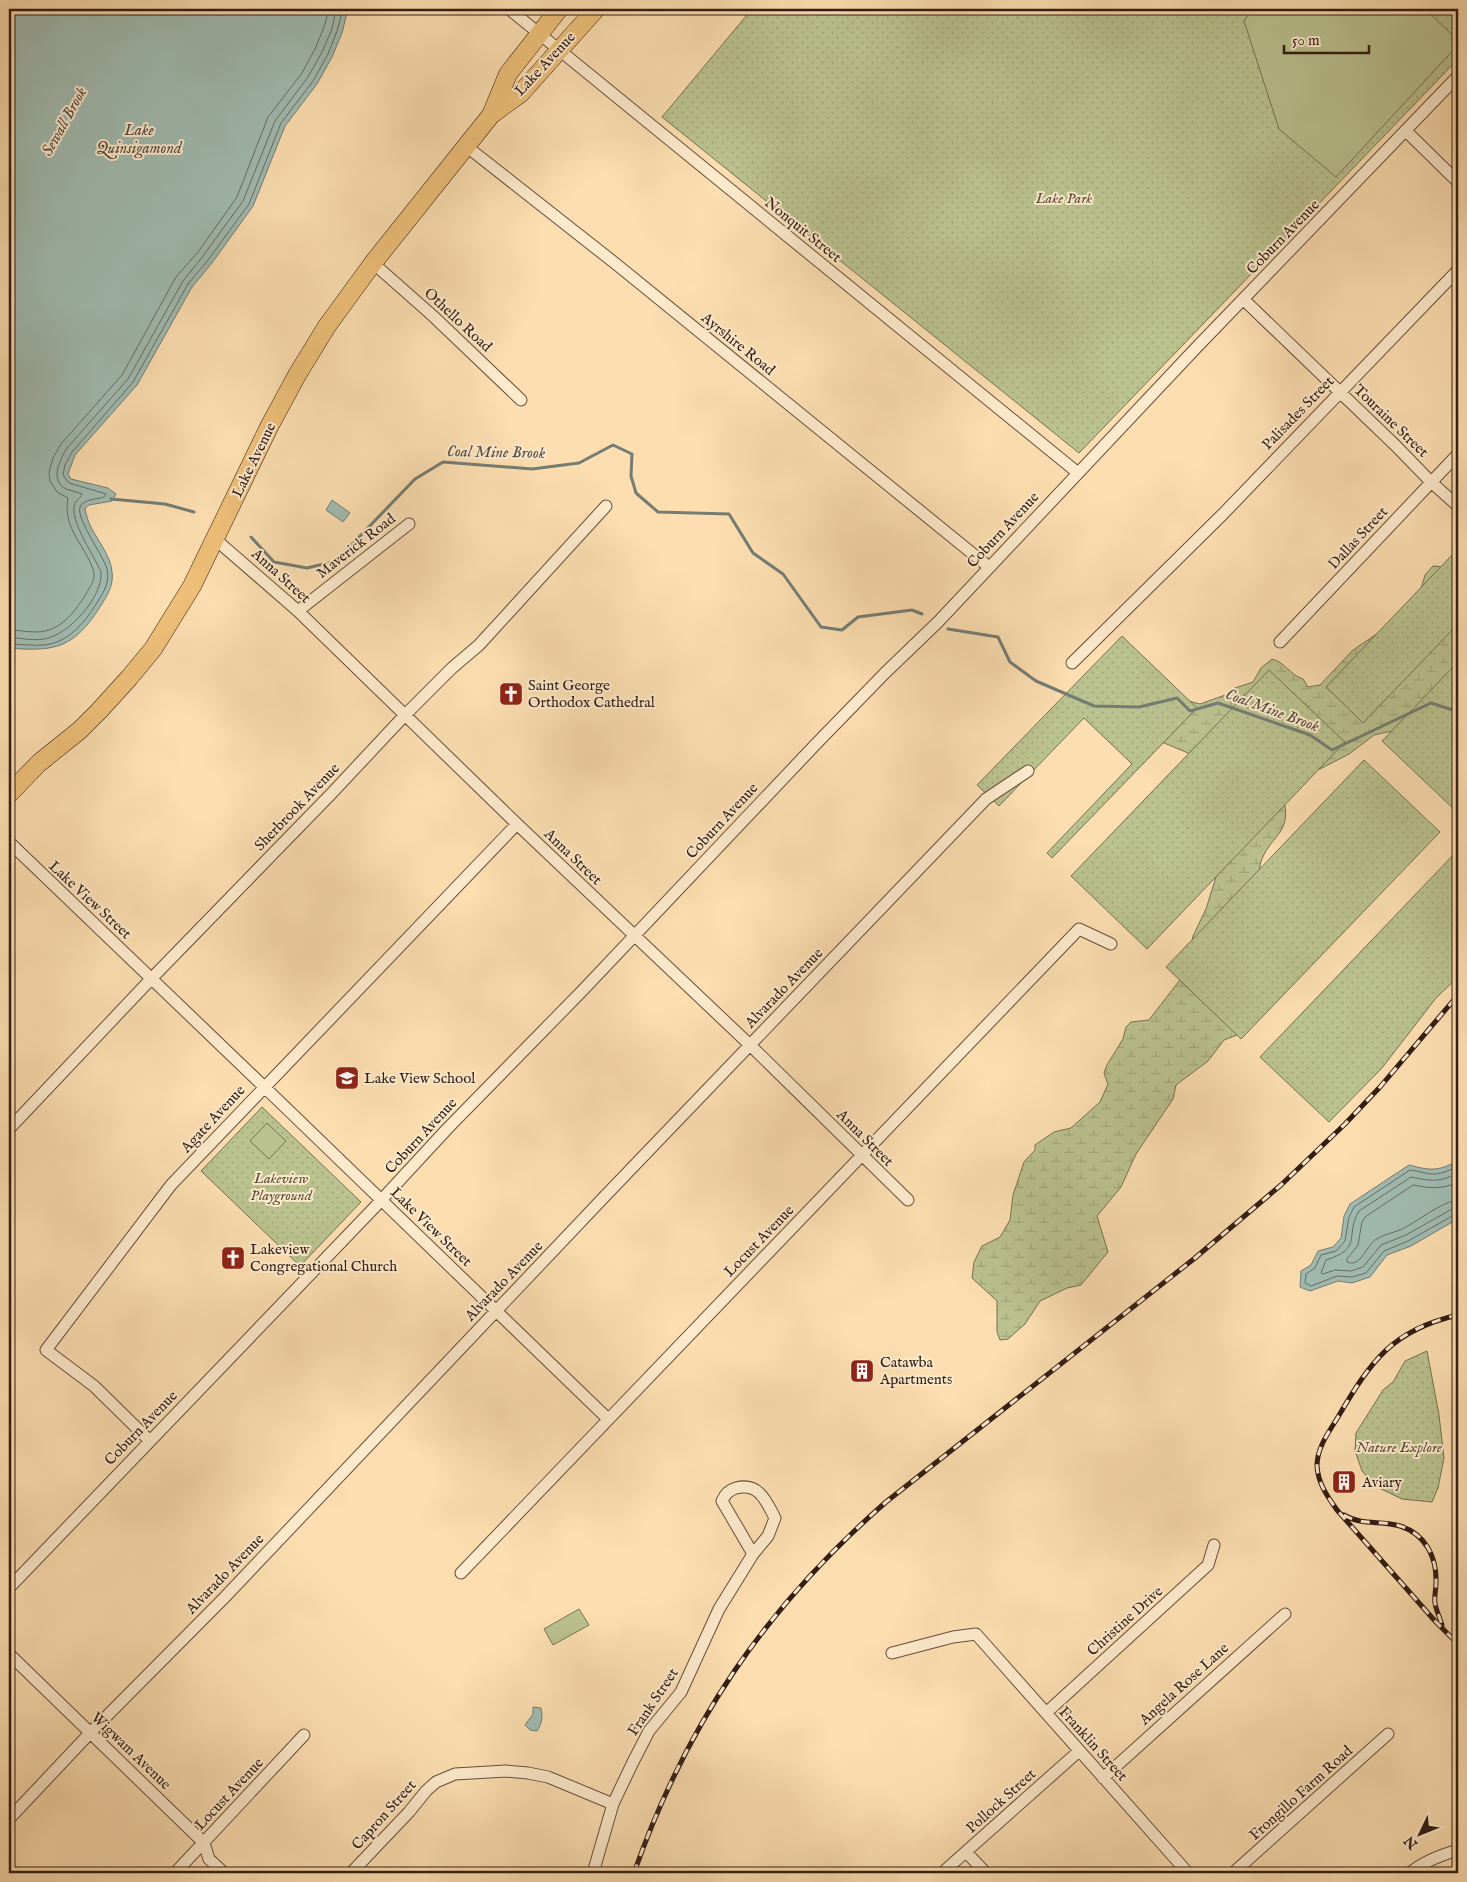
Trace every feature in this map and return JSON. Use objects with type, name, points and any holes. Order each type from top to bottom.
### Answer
[{"type":"main road","name":"Lake Avenue","points":[[491,115],[508,74],[559,9]]},
{"type":"main road","name":"Lake Avenue","points":[[9,794],[39,763],[80,730],[141,664],[164,633],[184,600],[297,374],[327,326],[373,262],[491,115],[521,93],[596,9]]},
{"type":"street","name":"Nonquit Street","points":[[509,9],[1078,473]]},
{"type":"street","name":"Coburn Avenue","points":[[9,1588],[381,1200],[447,1128],[634,936],[796,764],[938,622],[1244,299],[1407,132],[1458,76]]},
{"type":"street","points":[[1407,132],[1458,182]]},
{"type":"street","name":"Ayrshire Road","points":[[466,146],[616,264],[989,567]]},
{"type":"street","name":"Othello Road","points":[[373,262],[521,400]]},
{"type":"street","name":"Palisades Street","points":[[1072,663],[1229,507],[1458,270]]},
{"type":"street","name":"Touraine Street","points":[[1244,299],[1431,482],[1458,506]]},
{"type":"street","name":"Dallas Street","points":[[1280,642],[1458,454]]},
{"type":"street","name":"Sherbrook Avenue","points":[[9,1129],[405,715],[478,645],[606,506]]},
{"type":"street","name":"Maverick Road","points":[[298,611],[408,524]]},
{"type":"street","name":"Anna Street","points":[[215,539],[298,611],[634,936],[750,1045],[908,1200]]},
{"type":"street","name":"Alvarado Avenue","points":[[9,1819],[91,1732],[224,1598],[986,799],[1028,771]]},
{"type":"street","name":"Agate Avenue","points":[[150,1440],[94,1386],[46,1350],[172,1185],[264,1086],[518,824]]},
{"type":"street","name":"Lake View Street","points":[[9,842],[608,1419]]},
{"type":"street","name":"Locust Avenue","points":[[461,1573],[1079,929],[1111,944]]},
{"type":"street","name":"Frank Street","points":[[593,1873],[613,1804],[649,1732],[681,1692],[720,1609],[753,1554],[768,1536],[775,1518],[768,1504],[757,1490],[744,1486],[733,1489],[722,1500],[753,1554]]},
{"type":"street","name":"Christine Drive","points":[[1046,1713],[1208,1565],[1214,1545]]},
{"type":"street","name":"Angela Rose Lane","points":[[1103,1778],[1285,1614]]},
{"type":"street","name":"Franklin Street","points":[[892,1652],[953,1636],[976,1634],[1188,1873]]},
{"type":"street","name":"Wigwam Avenue","points":[[9,1654],[204,1843],[209,1859],[224,1873]]},
{"type":"street","name":"Locust Avenue","points":[[175,1873],[304,1734]]},
{"type":"street","name":"Frongillo Farm Road","points":[[1233,1873],[1388,1734]]},
{"type":"street","name":"Pollock Street","points":[[942,1873],[1079,1751]]},
{"type":"street","name":"Capron Street","points":[[351,1873],[409,1812],[426,1791],[436,1782],[455,1774],[528,1773],[548,1777],[613,1804]]},
{"type":"street","points":[[1410,1873],[1418,1866],[1446,1853],[1458,1850]]},
{"type":"street","points":[[966,1852],[986,1873]]},
{"type":"green space","name":"Lake Park","points":[[752,9],[1458,9],[1458,59],[1079,453],[662,117]]},
{"type":"green space","points":[[1252,9],[1425,9],[1458,40],[1458,45],[1336,177],[1279,129],[1244,21]]},
{"type":"green space","points":[[1452,555],[1458,561],[1458,624],[1363,723],[1326,687]]},
{"type":"green space","points":[[1433,566],[1446,567],[1458,580],[1458,717],[1374,735],[1349,754],[1320,769],[1311,771],[1283,797],[1285,819],[1283,827],[1264,855],[1260,865],[1259,899],[1242,1033],[1224,1040],[1208,1061],[1176,1085],[1173,1099],[1136,1154],[1121,1187],[1097,1216],[1108,1252],[1081,1285],[1067,1288],[1040,1301],[1025,1324],[1008,1339],[1000,1340],[997,1332],[997,1301],[972,1278],[974,1262],[982,1246],[1000,1237],[1010,1220],[1013,1195],[1024,1162],[1035,1150],[1035,1145],[1054,1132],[1071,1128],[1100,1102],[1108,1084],[1104,1073],[1123,1039],[1126,1027],[1131,1022],[1149,1020],[1186,972],[1193,936],[1206,909],[1227,842],[1199,772],[1188,753],[1157,740],[1170,696],[1200,704],[1228,694],[1235,688],[1253,682],[1261,668],[1272,659],[1294,675],[1303,679],[1308,687],[1320,685],[1353,650],[1396,621],[1420,592],[1425,575]]},
{"type":"green space","points":[[1122,636],[1197,708],[1052,858],[1047,853],[1132,764],[1084,718],[999,806],[977,785]]},
{"type":"green space","points":[[1458,662],[1458,813],[1382,741]]},
{"type":"green space","points":[[1269,670],[1345,742],[1147,949],[1071,876]]},
{"type":"green space","points":[[1364,760],[1440,832],[1241,1039],[1166,967]]},
{"type":"green space","points":[[1458,850],[1458,977],[1436,998],[1382,1068],[1329,1122],[1260,1057]]},
{"type":"green space","name":"Lakeview Playground","points":[[262,1107],[361,1202],[300,1266],[201,1171]]},
{"type":"green space","points":[[267,1123],[286,1141],[269,1159],[250,1141]]},
{"type":"green space","name":"Nature Explore","points":[[1427,1351],[1439,1415],[1444,1458],[1438,1488],[1432,1502],[1402,1499],[1375,1486],[1362,1471],[1355,1451],[1356,1433],[1383,1390],[1393,1382],[1405,1361]]},
{"type":"green space","points":[[579,1609],[589,1625],[553,1645],[544,1629]]},
{"type":"water","name":"Lake Quinsigamond","points":[[9,9],[348,9],[342,33],[332,57],[317,84],[285,126],[253,206],[212,263],[192,287],[137,385],[75,455],[68,474],[71,479],[108,488],[116,494],[112,501],[89,505],[85,508],[89,523],[109,559],[112,581],[103,603],[91,621],[81,631],[72,639],[62,644],[51,648],[39,649],[9,648]]},
{"type":"water","points":[[332,500],[350,513],[343,522],[326,510]]},
{"type":"water","points":[[1458,1161],[1458,1217],[1454,1221],[1411,1246],[1387,1255],[1370,1277],[1352,1283],[1338,1281],[1310,1291],[1300,1287],[1301,1271],[1311,1265],[1318,1251],[1333,1247],[1341,1238],[1344,1216],[1350,1204],[1409,1165],[1434,1169],[1445,1167]]},
{"type":"water","points":[[533,1707],[541,1708],[542,1711],[542,1720],[537,1731],[530,1730],[525,1725],[533,1714]]},
{"type":"waterway","name":"Coal Mine Brook","points":[[251,537],[274,562],[307,568],[336,561],[415,479],[443,462],[532,469],[579,463],[613,445],[632,454],[631,476],[636,493],[658,512],[729,514],[753,553],[783,574],[821,627],[842,630],[858,617],[912,610],[922,614]]},
{"type":"waterway","name":"Coal Mine Brook","points":[[111,499],[165,504],[194,512]]},
{"type":"waterway","name":"Coal Mine Brook","points":[[948,629],[998,637],[1010,662],[1036,681],[1094,706],[1139,707],[1177,698],[1190,711],[1218,703],[1310,735],[1332,750],[1431,703],[1456,711],[1458,709]]},
{"type":"railway","points":[[634,1873],[655,1818],[679,1766],[705,1717],[735,1670],[803,1583],[886,1502],[1195,1258],[1281,1185],[1345,1124],[1380,1087],[1458,995]]},
{"type":"railway","points":[[1458,1315],[1435,1321],[1416,1329],[1400,1339],[1373,1364],[1327,1434],[1319,1452],[1317,1466],[1321,1484],[1337,1510],[1435,1621],[1458,1644]]},
{"type":"railway","points":[[1344,1515],[1358,1521],[1400,1526],[1417,1535],[1423,1541],[1432,1556],[1436,1574],[1435,1603],[1442,1625]]},
{"type":"place","name":"Saint George Orthodox Cathedral","points":[[511,694]]},
{"type":"place","name":"Lake View School","points":[[347,1078]]},
{"type":"place","name":"Lakeview Congregational Church","points":[[233,1258]]},
{"type":"place","name":"Catawba Apartments","points":[[862,1371]]},
{"type":"place","name":"Aviary","points":[[1344,1482]]},
{"type":"water label","name":"Sewall Brook","points":[[65,122]]}]
